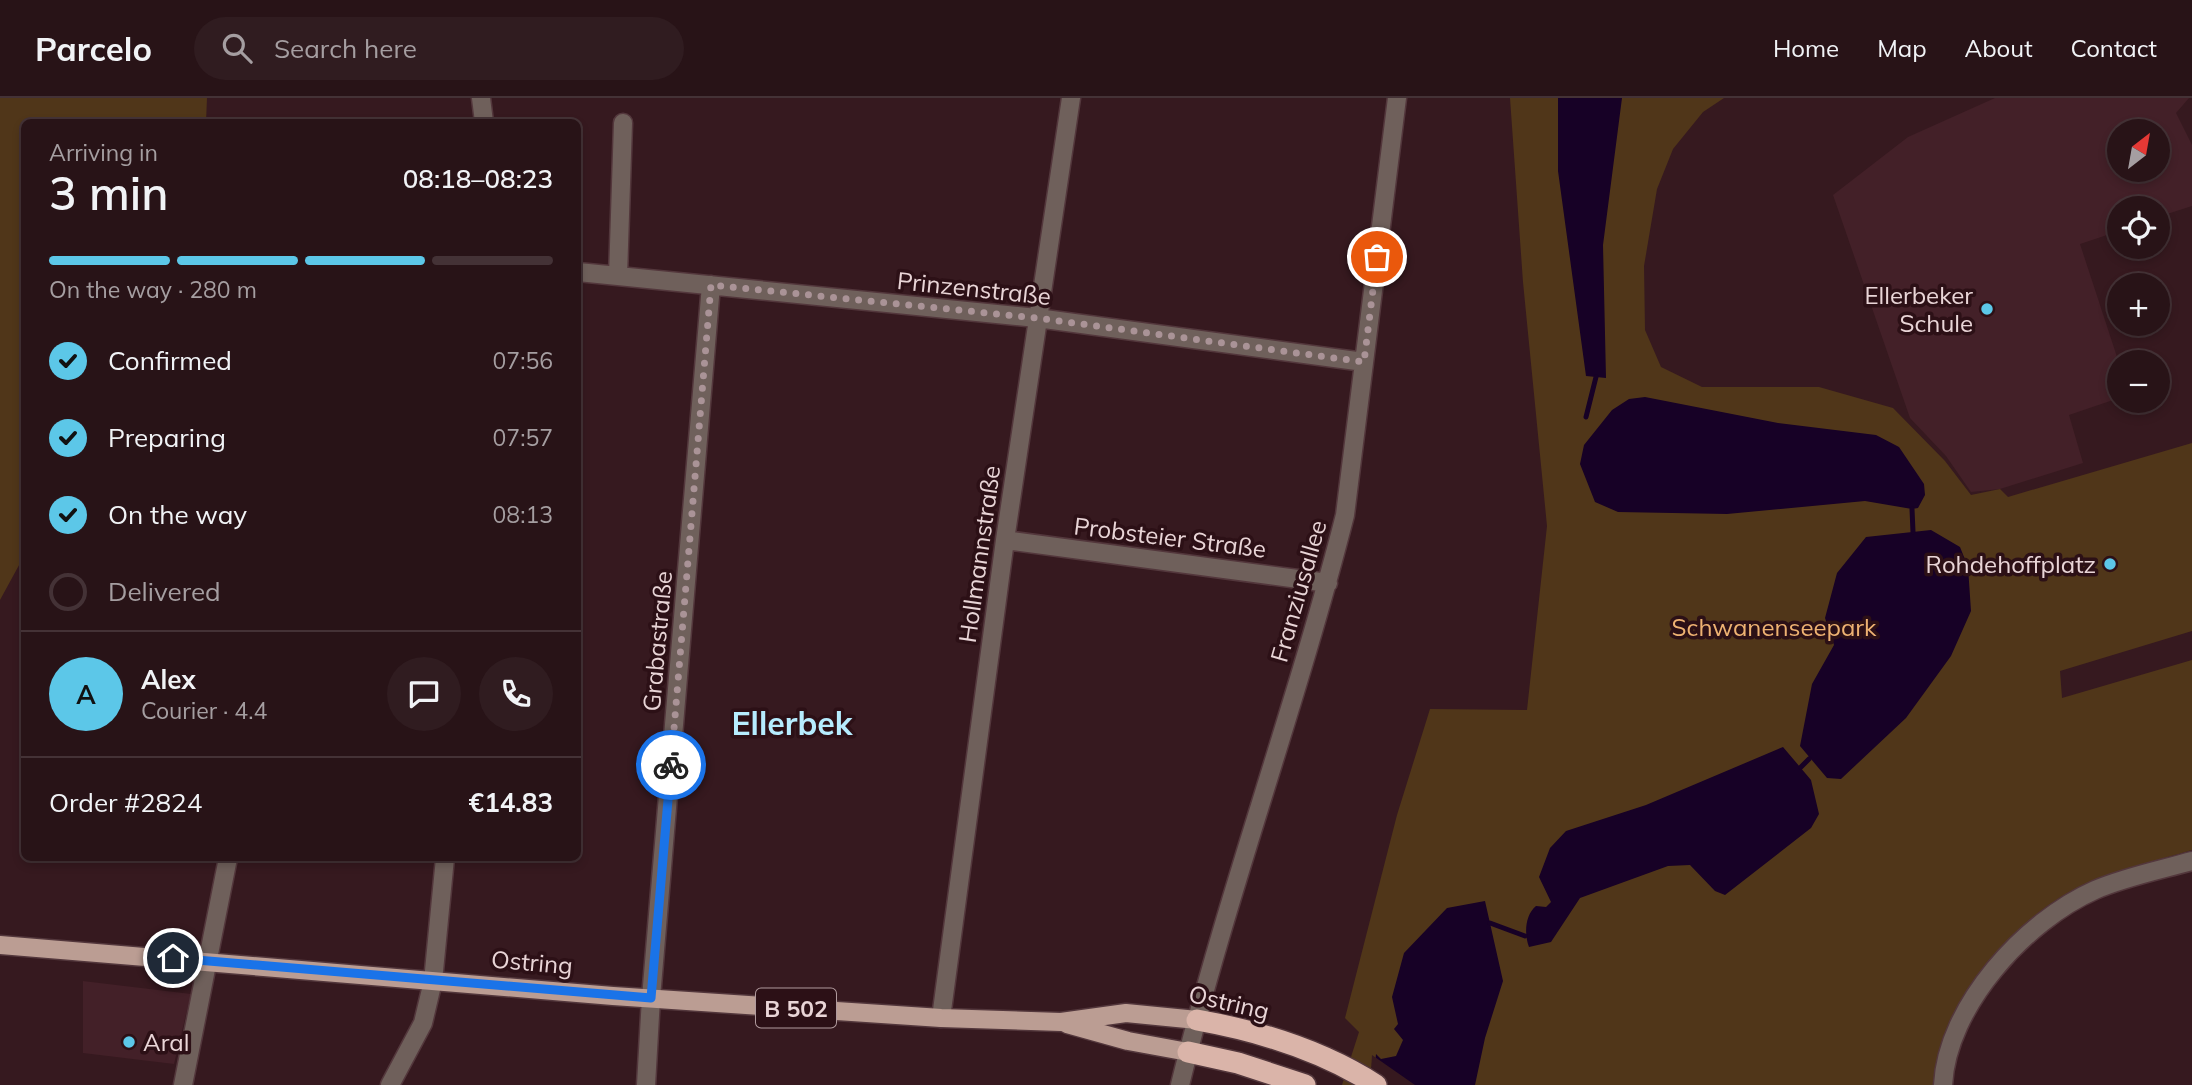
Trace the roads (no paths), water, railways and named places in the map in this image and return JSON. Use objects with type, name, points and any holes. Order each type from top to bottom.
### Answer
[{"type":"highway","name":"Ostring","points":[[1197,1020],[1237,1027],[1323,1057],[1376,1085]]},
{"type":"highway","name":"Ostring","points":[[1188,1052],[1238,1063],[1306,1085]]},
{"type":"main road","name":"Ostring","points":[[0,945],[651,998],[941,1018],[1060,1022],[1126,1013],[1197,1020]]},
{"type":"main road","name":"Ostring","points":[[1060,1022],[1128,1041],[1188,1052]]},
{"type":"street","points":[[481,98],[484,119]]},
{"type":"street","name":"Hollmannstraße","points":[[941,1018],[1005,540],[1071,98]]},
{"type":"street","name":"Franziusallee","points":[[1180,1085],[1231,895],[1328,583],[1345,515],[1397,98]]},
{"type":"street","points":[[618,276],[623,123]]},
{"type":"street","name":"Prinzenstraße","points":[[581,272],[1037,318],[1364,362]]},
{"type":"street","name":"Grabastraße","points":[[646,1085],[711,285]]},
{"type":"street","name":"Probsteier Straße","points":[[1005,540],[1328,583]]},
{"type":"street","points":[[183,1085],[227,861]]},
{"type":"street","points":[[390,1085],[423,1023],[433,981],[445,861]]},
{"type":"street","points":[[1943,1085],[1944,1070],[1967,1007],[2014,946],[2050,916],[2095,890],[2192,861]]},
{"type":"waterway","points":[[1586,417],[1596,377]]},
{"type":"waterway","points":[[1912,509],[1913,532]]},
{"type":"waterway","points":[[1801,767],[1809,759]]},
{"type":"waterway","points":[[1490,923],[1525,936]]},
{"type":"place","name":"Ellerbeker Schule","points":[[1987,309]]},
{"type":"place","name":"Rohdehoffplatz","points":[[2110,564]]},
{"type":"place","name":"Aral","points":[[129,1042]]},
{"type":"district","name":"Ellerbek","points":[[792,723]]},
{"type":"park label","name":"Schwanenseepark","points":[[1774,627]]}]
